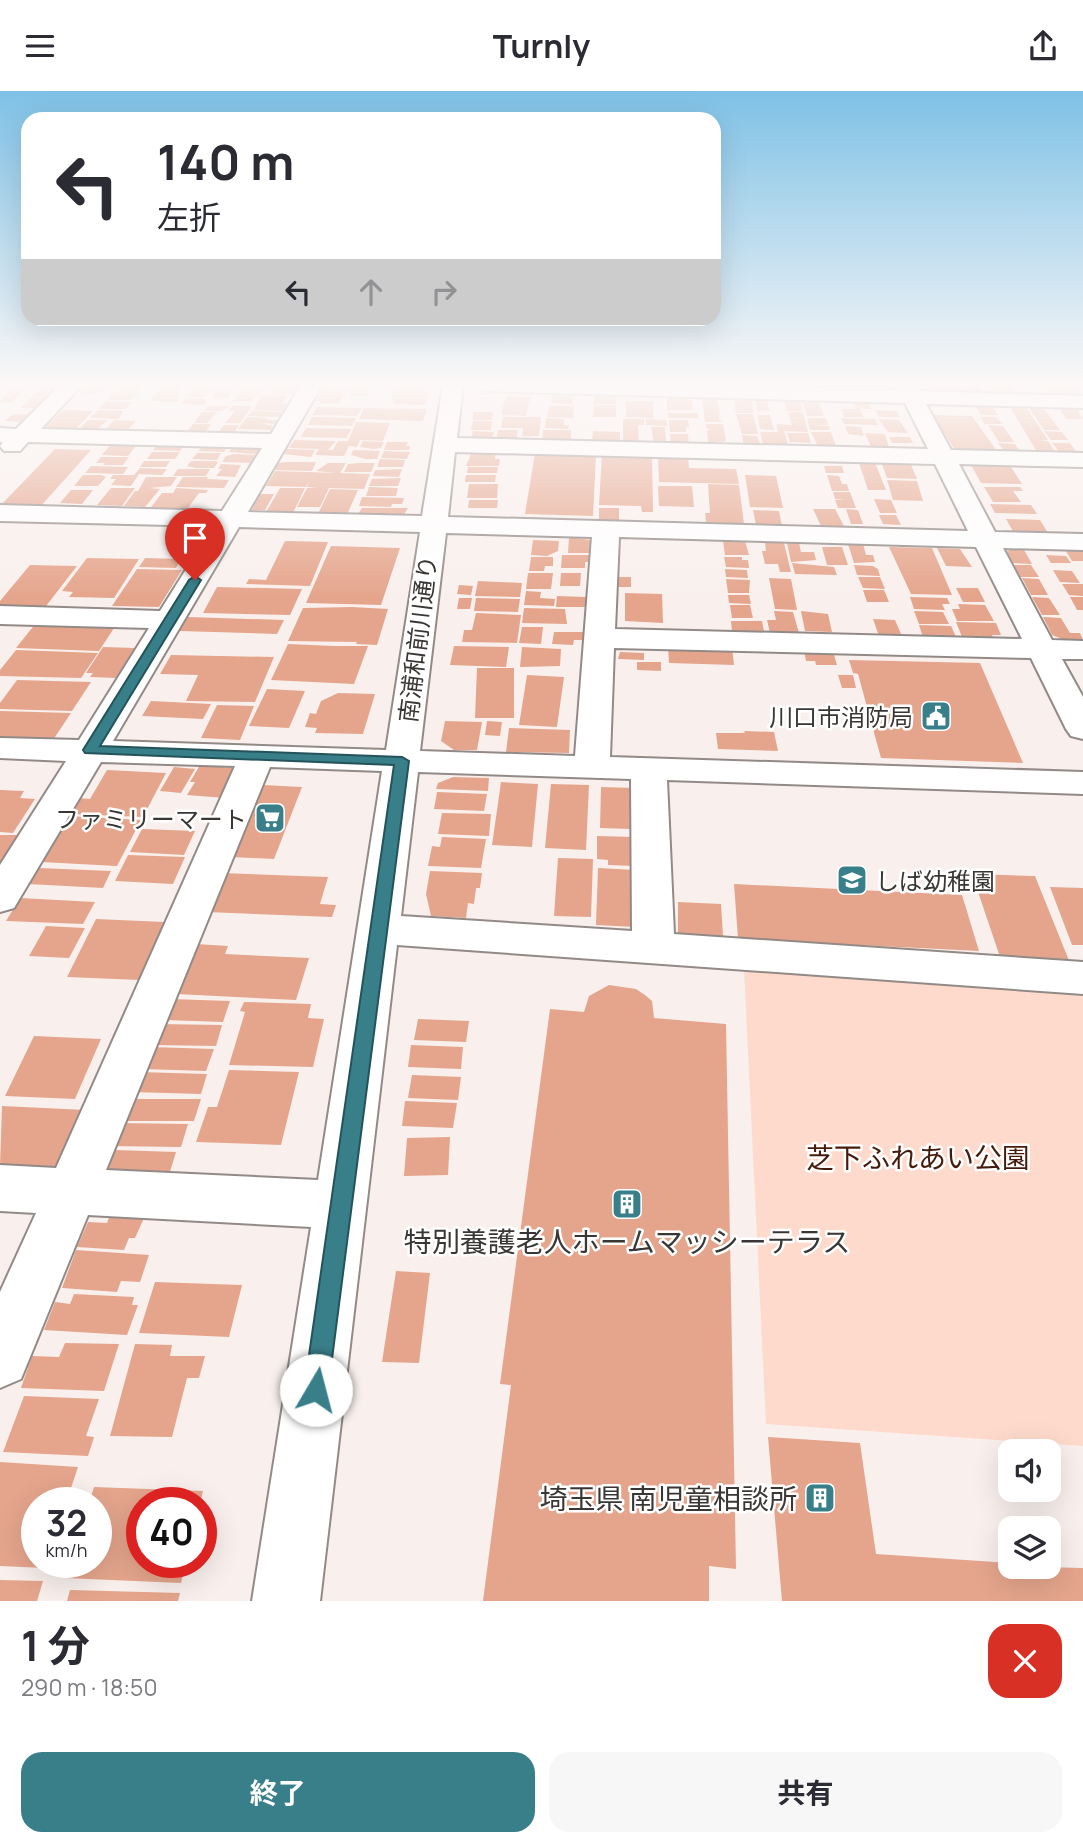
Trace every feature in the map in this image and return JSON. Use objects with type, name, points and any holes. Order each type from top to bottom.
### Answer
[{"type":"street","points":[[0,898],[270,455]]},
{"type":"street","name":"南浦和前川通り","points":[[286,1601],[380,929],[442,455]]},
{"type":"street","points":[[879,455],[1083,460]]},
{"type":"street","points":[[943,457],[1083,729]]},
{"type":"street","points":[[0,513],[1083,542]]},
{"type":"street","points":[[592,767],[606,529]]},
{"type":"street","points":[[0,615],[170,620]]},
{"type":"street","points":[[599,638],[1083,650]]},
{"type":"street","points":[[0,748],[1083,783]]},
{"type":"street","points":[[0,1359],[257,757]]},
{"type":"street","points":[[649,769],[653,948]]},
{"type":"street","points":[[380,929],[1083,978]]},
{"type":"street","points":[[0,1188],[342,1205]]},
{"type":"green space","name":"芝下ふれあい公園","points":[[744,970],[1083,993],[1083,1446],[1061,1444],[1061,1439],[998,1440],[766,1424]]},
{"type":"building","points":[[49,455],[86,455],[40,507],[0,506]]},
{"type":"building","points":[[150,455],[178,455],[175,459],[147,459]]},
{"type":"building","points":[[195,455],[220,455],[217,460],[192,459]]},
{"type":"building","points":[[259,455],[253,463],[222,462],[226,456]]},
{"type":"building","points":[[353,455],[378,455],[377,459]]},
{"type":"building","points":[[382,455],[409,455],[407,459],[381,458]]},
{"type":"building","points":[[470,455],[495,455],[495,459],[500,459],[499,466],[466,466]]},
{"type":"building","points":[[535,455],[596,455],[593,516],[525,514]]},
{"type":"building","points":[[602,455],[652,455],[653,512],[642,512],[641,506],[599,505]]},
{"type":"building","points":[[101,457],[129,457],[123,465],[103,465],[105,463],[96,463]]},
{"type":"building","points":[[658,457],[688,457],[689,468],[736,469],[739,484],[659,482]]},
{"type":"building","points":[[380,459],[405,460],[403,467],[377,467]]},
{"type":"building","points":[[880,459],[909,460],[917,479],[887,478]]},
{"type":"building","points":[[858,460],[874,460],[886,490],[868,490]]},
{"type":"building","points":[[144,461],[170,461],[166,467],[140,467]]},
{"type":"building","points":[[191,461],[218,462],[214,468],[196,468],[187,466]]},
{"type":"building","points":[[316,462],[312,471],[275,470],[278,463]]},
{"type":"building","points":[[328,463],[346,463],[340,473],[370,474],[364,489],[329,488],[320,507],[297,507],[307,488],[317,488],[307,487],[309,481],[306,487],[266,486],[275,471],[338,473],[316,471]]},
{"type":"building","points":[[375,463],[371,472],[344,472],[348,464]]},
{"type":"building","points":[[970,463],[1009,464],[1022,484],[981,483]]},
{"type":"building","points":[[221,464],[241,465],[235,477],[216,476],[222,469],[218,469]]},
{"type":"building","points":[[91,466],[128,467],[123,474],[85,473]]},
{"type":"building","points":[[824,466],[842,466],[844,473],[826,473]]},
{"type":"building","points":[[468,467],[498,467],[497,473],[467,473]]},
{"type":"building","points":[[140,468],[167,469],[162,475],[139,474],[131,486],[111,485],[116,479],[110,479],[113,475],[134,475]]},
{"type":"building","points":[[178,469],[210,469],[206,476],[173,476]]},
{"type":"building","points":[[402,469],[399,477],[373,476],[375,470]]},
{"type":"building","points":[[83,475],[106,477],[98,486],[74,486]]},
{"type":"building","points":[[466,475],[496,475],[495,482],[465,482]]},
{"type":"building","points":[[745,475],[776,476],[783,508],[750,507]]},
{"type":"building","points":[[827,475],[839,476],[842,484],[847,484],[849,491],[832,491]]},
{"type":"building","points":[[146,477],[177,477],[171,486],[149,488],[160,489],[145,507],[124,506],[135,491],[138,491]]},
{"type":"building","points":[[183,477],[229,480],[224,488],[176,487]]},
{"type":"building","points":[[401,478],[398,486],[369,486],[372,479]]},
{"type":"building","points":[[887,480],[917,481],[923,501],[893,500]]},
{"type":"building","points":[[469,484],[498,484],[497,498],[467,498]]},
{"type":"building","points":[[708,484],[739,485],[744,524],[706,522],[705,513],[710,513]]},
{"type":"building","points":[[658,486],[692,486],[694,507],[659,506]]},
{"type":"building","points":[[369,487],[398,488],[396,496],[366,496]]},
{"type":"building","points":[[984,487],[1020,487],[1023,491],[1013,491],[1021,502],[993,502]]},
{"type":"building","points":[[111,488],[135,488],[122,506],[97,505]]},
{"type":"building","points":[[176,488],[208,490],[206,493],[199,493],[185,512],[148,511],[162,493],[173,493]]},
{"type":"building","points":[[280,488],[305,488],[292,515],[265,514]]},
{"type":"building","points":[[330,489],[358,490],[346,517],[317,516]]},
{"type":"building","points":[[71,490],[93,490],[82,504],[60,503]]},
{"type":"building","points":[[833,492],[850,492],[856,508],[838,508],[835,500],[844,499],[835,499]]},
{"type":"building","points":[[260,494],[274,494],[265,510],[252,510]]},
{"type":"building","points":[[362,497],[404,498],[402,504],[392,504],[391,507],[359,506]]},
{"type":"building","points":[[874,499],[891,500],[897,513],[880,513]]},
{"type":"building","points":[[469,500],[498,500],[497,508],[468,508]]},
{"type":"building","points":[[990,504],[1031,505],[1037,514],[995,513]]},
{"type":"building","points":[[362,508],[408,508],[403,516],[356,517]]},
{"type":"building","points":[[599,508],[619,508],[619,521],[599,521]]},
{"type":"building","points":[[813,509],[835,509],[844,526],[821,526]]},
{"type":"building","points":[[846,509],[858,510],[863,524],[851,524]]},
{"type":"building","points":[[753,510],[779,511],[782,526],[756,525]]},
{"type":"building","points":[[879,515],[896,515],[901,525],[883,524]]},
{"type":"building","points":[[1006,519],[1040,520],[1048,533],[1014,533]]},
{"type":"building","points":[[569,537],[591,540],[589,553],[568,553]]},
{"type":"building","points":[[533,540],[559,541],[558,551],[547,556],[531,555]]},
{"type":"building","points":[[285,541],[328,542],[310,586],[246,584],[249,579],[266,580]]},
{"type":"building","points":[[723,541],[745,541],[749,555],[725,555]]},
{"type":"building","points":[[765,542],[784,543],[791,572],[780,572],[778,564],[765,564],[762,551],[766,551]]},
{"type":"building","points":[[787,543],[799,543],[801,552],[814,552],[816,560],[791,562]]},
{"type":"building","points":[[848,544],[863,544],[866,555],[873,555],[875,562],[854,563]]},
{"type":"building","points":[[331,546],[400,548],[381,605],[306,603]]},
{"type":"building","points":[[822,547],[842,547],[848,565],[827,565]]},
{"type":"building","points":[[889,547],[932,548],[952,595],[911,594]]},
{"type":"building","points":[[937,548],[960,549],[972,567],[946,566]]},
{"type":"building","points":[[1013,548],[1023,548],[1032,564],[1011,563],[1005,553]]},
{"type":"building","points":[[1064,548],[1083,549],[1083,561],[1072,561]]},
{"type":"building","points":[[562,555],[592,555],[592,562],[585,562],[585,568],[561,568]]},
{"type":"building","points":[[1046,555],[1066,556],[1071,563],[1051,563]]},
{"type":"building","points":[[531,557],[553,557],[553,566],[545,566],[544,571],[529,571]]},
{"type":"building","points":[[724,557],[742,557],[742,560],[748,560],[749,568],[726,567]]},
{"type":"building","points":[[87,558],[139,559],[114,598],[69,597],[73,592],[62,591]]},
{"type":"building","points":[[145,558],[181,559],[176,568],[139,567]]},
{"type":"building","points":[[792,563],[834,567],[837,575],[795,574]]},
{"type":"building","points":[[30,565],[77,566],[43,610],[0,609],[0,601]]},
{"type":"building","points":[[854,565],[873,566],[878,569],[880,576],[857,575]]},
{"type":"building","points":[[1011,565],[1031,565],[1039,577],[1018,577]]},
{"type":"building","points":[[137,569],[182,570],[159,607],[112,606]]},
{"type":"building","points":[[725,569],[747,570],[748,578],[726,577]]},
{"type":"building","points":[[1053,570],[1072,571],[1080,583],[1060,582]]},
{"type":"building","points":[[528,573],[553,573],[551,589],[526,589]]},
{"type":"building","points":[[561,573],[581,573],[580,586],[560,586]]},
{"type":"building","points":[[619,577],[631,577],[631,587],[619,587]]},
{"type":"building","points":[[858,577],[880,577],[885,589],[863,588]]},
{"type":"building","points":[[769,578],[791,579],[797,610],[775,609]]},
{"type":"building","points":[[1022,578],[1039,579],[1048,595],[1031,595]]},
{"type":"building","points":[[726,579],[750,580],[749,593],[728,593]]},
{"type":"building","points":[[478,581],[522,583],[520,597],[475,596]]},
{"type":"building","points":[[1062,584],[1083,584],[1083,596],[1069,595]]},
{"type":"building","points":[[459,585],[473,586],[471,595],[457,594]]},
{"type":"building","points":[[217,587],[302,589],[290,615],[203,613]]},
{"type":"building","points":[[956,588],[978,588],[985,602],[963,602]]},
{"type":"building","points":[[863,590],[884,590],[889,602],[867,602]]},
{"type":"building","points":[[526,591],[541,592],[540,598],[555,599],[554,606],[524,605]]},
{"type":"building","points":[[625,593],[662,594],[663,623],[625,621]]},
{"type":"building","points":[[728,595],[749,595],[751,604],[729,603]]},
{"type":"building","points":[[557,596],[586,597],[586,607],[556,607]]},
{"type":"building","points":[[910,597],[947,598],[950,604],[942,604],[945,610],[914,609]]},
{"type":"building","points":[[1032,597],[1049,598],[1060,615],[1042,615]]},
{"type":"building","points":[[1070,597],[1083,597],[1083,610],[1077,610]]},
{"type":"building","points":[[459,598],[472,598],[470,609],[457,609]]},
{"type":"building","points":[[476,598],[520,599],[518,612],[474,611]]},
{"type":"building","points":[[958,604],[985,605],[994,621],[957,621],[952,609],[960,609]]},
{"type":"building","points":[[730,605],[750,605],[753,618],[732,618]]},
{"type":"building","points":[[303,608],[388,609],[377,645],[288,641]]},
{"type":"building","points":[[524,608],[565,609],[567,624],[522,623]]},
{"type":"building","points":[[774,611],[793,612],[799,633],[770,633],[767,620],[776,620]]},
{"type":"building","points":[[801,611],[828,614],[832,632],[805,631]]},
{"type":"building","points":[[914,611],[943,612],[949,624],[919,624]]},
{"type":"building","points":[[476,613],[521,615],[517,643],[462,642],[464,630],[472,630]]},
{"type":"building","points":[[188,617],[284,620],[277,634],[179,631]]},
{"type":"building","points":[[1043,617],[1061,618],[1070,633],[1080,633],[1083,640],[1062,639],[1052,635]]},
{"type":"building","points":[[873,619],[895,620],[901,634],[879,636]]},
{"type":"building","points":[[731,621],[762,621],[764,632],[732,631]]},
{"type":"building","points":[[956,622],[996,623],[1001,635],[992,635],[993,638],[962,637]]},
{"type":"building","points":[[36,623],[116,625],[99,651],[16,648]]},
{"type":"building","points":[[919,625],[951,626],[957,639],[923,637]]},
{"type":"building","points":[[522,627],[543,627],[541,644],[519,643]]},
{"type":"building","points":[[554,632],[584,632],[583,640],[574,640],[573,645],[552,644]]},
{"type":"building","points":[[288,644],[368,646],[354,684],[271,680]]},
{"type":"building","points":[[454,646],[509,647],[506,667],[450,665]]},
{"type":"building","points":[[668,646],[732,648],[734,665],[669,663]]},
{"type":"building","points":[[103,647],[135,648],[116,678],[90,677],[93,673],[86,673]]},
{"type":"building","points":[[522,647],[561,649],[560,666],[520,667]]},
{"type":"building","points":[[16,650],[98,653],[81,678],[0,676],[0,670]]},
{"type":"building","points":[[804,650],[833,651],[837,665],[816,665],[815,661],[806,661]]},
{"type":"building","points":[[620,652],[644,653],[644,660],[618,659]]},
{"type":"building","points":[[171,655],[274,657],[255,702],[186,701],[198,675],[160,674]]},
{"type":"building","name":"川口市消防局","points":[[849,660],[980,663],[1023,763],[881,758],[858,674],[853,673]]},
{"type":"building","points":[[637,662],[661,662],[661,671],[637,670]]},
{"type":"building","points":[[477,668],[514,668],[514,718],[475,718]]},
{"type":"building","points":[[527,675],[564,677],[557,727],[519,725]]},
{"type":"building","points":[[838,675],[853,675],[856,688],[842,688]]},
{"type":"building","points":[[17,680],[91,682],[72,711],[0,709],[0,703]]},
{"type":"building","points":[[267,689],[305,691],[289,728],[249,726]]},
{"type":"building","points":[[338,693],[375,694],[363,734],[315,733],[317,728],[305,727],[310,713],[316,714],[321,701]]},
{"type":"building","points":[[151,701],[211,704],[203,719],[142,716]]},
{"type":"building","points":[[217,705],[254,706],[240,740],[201,738]]},
{"type":"building","points":[[0,711],[71,713],[53,740],[0,739]]},
{"type":"building","points":[[445,721],[482,722],[477,750],[454,750],[441,741]]},
{"type":"building","points":[[487,721],[502,722],[500,736],[485,735]]},
{"type":"building","points":[[509,728],[570,730],[569,753],[506,752]]},
{"type":"building","points":[[744,731],[774,732],[778,751],[718,749],[716,733],[745,733]]},
{"type":"building","points":[[200,765],[242,769],[225,798],[187,795],[195,782],[190,782]]},
{"type":"building","points":[[174,767],[195,769],[181,793],[160,791]]},
{"type":"building","points":[[107,770],[166,773],[143,817],[69,814],[79,798],[90,799]]},
{"type":"building","points":[[453,777],[489,778],[488,791],[436,789],[438,783]]},
{"type":"building","points":[[501,782],[538,784],[532,847],[492,845]]},
{"type":"building","points":[[551,784],[589,785],[586,850],[545,848]]},
{"type":"building","points":[[263,785],[302,787],[274,859],[232,857]]},
{"type":"building","points":[[601,787],[635,788],[635,807],[631,807],[631,829],[600,828]]},
{"type":"building","points":[[0,790],[24,791],[20,798],[35,799],[13,833],[0,832]]},
{"type":"building","points":[[437,792],[487,794],[484,811],[434,809]]},
{"type":"building","points":[[442,813],[491,814],[489,836],[438,834]]},
{"type":"building","points":[[69,816],[141,820],[117,866],[41,862]]},
{"type":"building","points":[[142,829],[195,831],[184,855],[130,852]]},
{"type":"building","points":[[0,835],[17,835],[0,864]]},
{"type":"building","points":[[597,836],[634,837],[634,866],[608,865],[608,860],[597,859]]},
{"type":"building","points":[[442,837],[486,839],[481,868],[428,866],[432,846],[440,847]]},
{"type":"building","points":[[128,855],[185,857],[173,884],[115,881]]},
{"type":"building","points":[[558,858],[593,859],[591,917],[554,916]]},
{"type":"building","points":[[39,868],[111,871],[103,888],[28,884]]},
{"type":"building","points":[[598,868],[635,870],[635,927],[596,925]]},
{"type":"building","points":[[430,871],[482,873],[474,904],[468,903],[466,918],[431,916],[426,894]]},
{"type":"building","points":[[221,873],[328,877],[320,904],[336,905],[332,917],[206,912]]},
{"type":"building","points":[[972,874],[1035,876],[1070,963],[1001,960]]},
{"type":"building","points":[[734,884],[962,895],[979,951],[738,939]]},
{"type":"building","points":[[1050,887],[1083,888],[1083,945],[1072,945]]},
{"type":"building","points":[[20,898],[95,902],[83,924],[6,921]]},
{"type":"building","points":[[678,902],[721,904],[723,936],[678,934]]},
{"type":"building","points":[[96,919],[165,922],[140,980],[67,977]]},
{"type":"building","points":[[46,926],[85,928],[69,958],[29,956]]},
{"type":"building","points":[[196,944],[228,946],[225,954],[309,958],[296,1000],[176,994]]},
{"type":"building","name":"特別養護老人ホームマッシーテラス","points":[[609,985],[636,989],[645,995],[652,1001],[654,1018],[726,1024],[736,1569],[709,1566],[709,1601],[483,1601],[511,1385],[500,1384],[550,1009],[584,1012],[589,996]]},
{"type":"building","points":[[171,999],[230,1001],[223,1022],[164,1020]]},
{"type":"building","points":[[244,1002],[311,1004],[308,1018],[324,1019],[313,1067],[229,1065],[245,1012],[240,1011]]},
{"type":"building","points":[[418,1019],[469,1021],[466,1042],[414,1040]]},
{"type":"building","points":[[159,1024],[222,1025],[216,1046],[152,1045]]},
{"type":"building","points":[[34,1036],[101,1039],[75,1099],[5,1096]]},
{"type":"building","points":[[411,1045],[463,1047],[461,1069],[408,1067]]},
{"type":"building","points":[[150,1047],[214,1049],[206,1071],[142,1069]]},
{"type":"building","points":[[229,1070],[299,1072],[281,1145],[196,1142],[208,1107],[217,1107]]},
{"type":"building","points":[[139,1072],[207,1074],[201,1094],[132,1092]]},
{"type":"building","points":[[412,1075],[461,1077],[458,1100],[408,1098]]},
{"type":"building","points":[[129,1099],[201,1099],[194,1121],[121,1121]]},
{"type":"building","points":[[405,1101],[457,1103],[453,1128],[402,1126]]},
{"type":"building","points":[[2,1106],[86,1110],[56,1170],[0,1166]]},
{"type":"building","points":[[116,1123],[188,1124],[181,1147],[107,1146]]},
{"type":"building","points":[[450,1137],[448,1175],[404,1176],[407,1138]]},
{"type":"building","points":[[115,1150],[176,1152],[169,1175],[105,1178]]},
{"type":"building","points":[[110,1215],[144,1218],[135,1238],[129,1238],[124,1250],[77,1247],[88,1222],[107,1223]]},
{"type":"building","points":[[76,1250],[149,1255],[140,1282],[121,1281],[117,1292],[62,1288]]},
{"type":"building","points":[[396,1271],[430,1273],[419,1363],[382,1362]]},
{"type":"building","points":[[155,1282],[242,1285],[229,1337],[139,1333]]},
{"type":"building","points":[[74,1294],[134,1297],[132,1305],[138,1305],[127,1335],[44,1330],[55,1302],[70,1304]]},
{"type":"building","points":[[65,1343],[119,1344],[104,1391],[21,1388],[32,1356],[59,1357]]},
{"type":"building","points":[[135,1344],[172,1345],[170,1356],[205,1356],[199,1378],[187,1378],[172,1437],[110,1436]]},
{"type":"building","points":[[24,1396],[99,1399],[86,1436],[94,1437],[88,1456],[3,1452]]},
{"type":"building","name":"埼玉県 南児童相談所","points":[[768,1437],[860,1443],[876,1554],[998,1562],[998,1579],[1061,1579],[1061,1567],[1083,1568],[1083,1601],[782,1601]]},
{"type":"building","points":[[0,1462],[78,1467],[71,1487],[21,1487],[21,1567],[0,1566]]},
{"type":"building","points":[[112,1488],[126,1488],[126,1578],[182,1578],[181,1583],[65,1578],[112,1578]]},
{"type":"building","points":[[0,1580],[43,1581],[37,1601],[0,1601]]},
{"type":"building","points":[[70,1590],[180,1593],[178,1601],[67,1601]]},
{"type":"place","name":"川口市消防局","points":[[936,716]]},
{"type":"place","name":"ファミリーマート","points":[[270,818]]},
{"type":"place","name":"しば幼稚園","points":[[852,880]]},
{"type":"place","name":"特別養護老人ホームマッシーテラス","points":[[627,1204]]},
{"type":"place","name":"埼玉県 南児童相談所","points":[[820,1498]]},
{"type":"route","points":[[195,580],[90,750],[402,761],[316,1390]]}]
